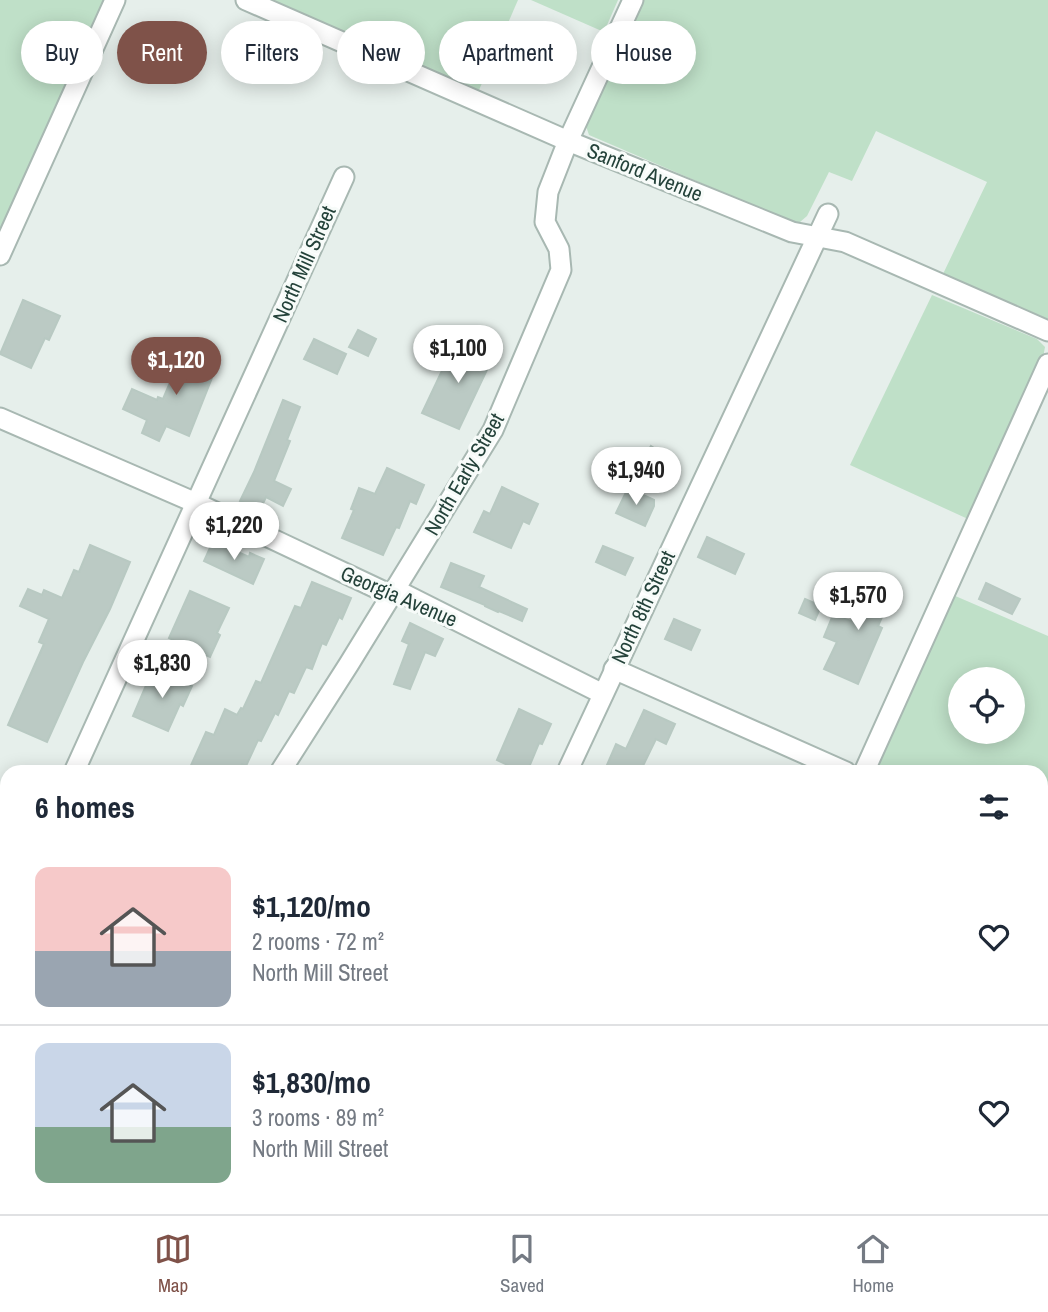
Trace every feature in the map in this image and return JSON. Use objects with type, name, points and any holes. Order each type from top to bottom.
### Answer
[{"type":"street","points":[[0,255],[115,0]]},
{"type":"street","name":"Sanford Avenue","points":[[246,0],[568,141],[792,232],[845,242],[1048,331]]},
{"type":"street","name":"North Early Street","points":[[284,765],[493,430],[561,270],[559,249],[544,222],[548,191],[633,0]]},
{"type":"street","name":"North Mill Street","points":[[77,765],[344,177]]},
{"type":"street","name":"North 8th Street","points":[[570,765],[828,214]]},
{"type":"street","points":[[867,765],[1048,364]]},
{"type":"street","name":"Georgia Avenue","points":[[0,418],[196,503],[391,595],[404,594],[603,694]]},
{"type":"street","points":[[614,669],[830,765]]},
{"type":"green space","points":[[0,0],[105,0],[95,21],[21,21],[21,84],[67,84],[0,232]]},
{"type":"green space","points":[[269,0],[518,0],[509,21],[439,21],[439,73],[425,67],[425,21],[337,21],[337,29]]},
{"type":"green space","points":[[531,0],[618,0],[609,21],[591,21],[591,26]]},
{"type":"green space","points":[[644,0],[1048,0],[1048,319],[943,274],[987,182],[876,131],[852,181],[829,172],[807,216],[800,222],[792,222],[589,135],[586,126],[605,84],[696,84],[696,21],[634,21]]},
{"type":"green space","points":[[465,84],[482,84],[479,90]]},
{"type":"green space","points":[[932,295],[1037,339],[1045,347],[1043,358],[968,519],[850,465]]},
{"type":"green space","points":[[953,595],[1048,636],[1048,765],[878,765]]},
{"type":"building","points":[[23,300],[60,316],[49,340],[45,338],[31,368],[0,354]]},
{"type":"building","points":[[358,330],[376,339],[368,356],[349,347]]},
{"type":"building","points":[[314,339],[346,354],[337,374],[304,359]]},
{"type":"building","points":[[456,341],[493,357],[459,429],[422,413]]},
{"type":"building","points":[[187,348],[219,360],[189,436],[166,426],[159,441],[142,433],[147,420],[123,409],[132,389],[157,400],[158,397],[163,399]]},
{"type":"building","points":[[283,400],[300,407],[274,481],[291,489],[283,506],[266,497],[260,510],[240,501]]},
{"type":"building","points":[[651,446],[671,459],[661,476],[640,464]]},
{"type":"building","points":[[387,468],[424,485],[416,504],[410,501],[399,528],[396,527],[383,555],[342,538],[354,510],[351,509],[359,488],[375,494]]},
{"type":"building","points":[[502,487],[538,504],[529,524],[523,521],[511,548],[474,532],[484,511],[490,514]]},
{"type":"building","points":[[628,488],[654,500],[645,526],[616,513]]},
{"type":"building","points":[[707,537],[744,554],[735,574],[698,557]]},
{"type":"building","points":[[213,541],[249,557],[250,553],[264,559],[253,584],[204,561]]},
{"type":"building","points":[[90,545],[130,562],[47,742],[8,725],[44,644],[39,642],[49,619],[20,606],[28,589],[42,595],[44,590],[62,598],[74,570],[79,572]]},
{"type":"building","points":[[603,546],[633,558],[625,575],[596,562]]},
{"type":"building","points":[[451,563],[484,576],[479,587],[527,609],[522,621],[441,587]]},
{"type":"building","points":[[865,577],[894,590],[878,626],[882,628],[858,684],[824,669],[837,642],[824,637],[833,615],[851,621],[861,593],[858,592]]},
{"type":"building","points":[[312,582],[351,598],[326,645],[322,643],[312,669],[306,667],[294,693],[289,691],[278,715],[275,713],[261,741],[258,740],[246,765],[191,765],[206,732],[214,735],[225,709],[237,715],[241,708],[243,709],[256,681],[261,683],[295,606],[301,608]]},
{"type":"building","points":[[986,583],[1020,599],[1012,614],[979,599]]},
{"type":"building","points":[[190,591],[229,608],[217,633],[220,635],[210,657],[169,638]]},
{"type":"building","points":[[805,599],[821,606],[815,620],[799,613]]},
{"type":"building","points":[[674,619],[700,630],[691,650],[665,639]]},
{"type":"building","points":[[410,623],[443,639],[435,656],[425,652],[410,689],[394,684],[409,644],[402,641]]},
{"type":"building","points":[[153,669],[192,686],[183,706],[180,704],[168,731],[133,716]]},
{"type":"building","points":[[519,709],[551,724],[530,765],[507,765],[497,760]]},
{"type":"building","points":[[644,710],[675,724],[666,744],[656,739],[643,765],[607,765],[616,744],[626,749]]}]
